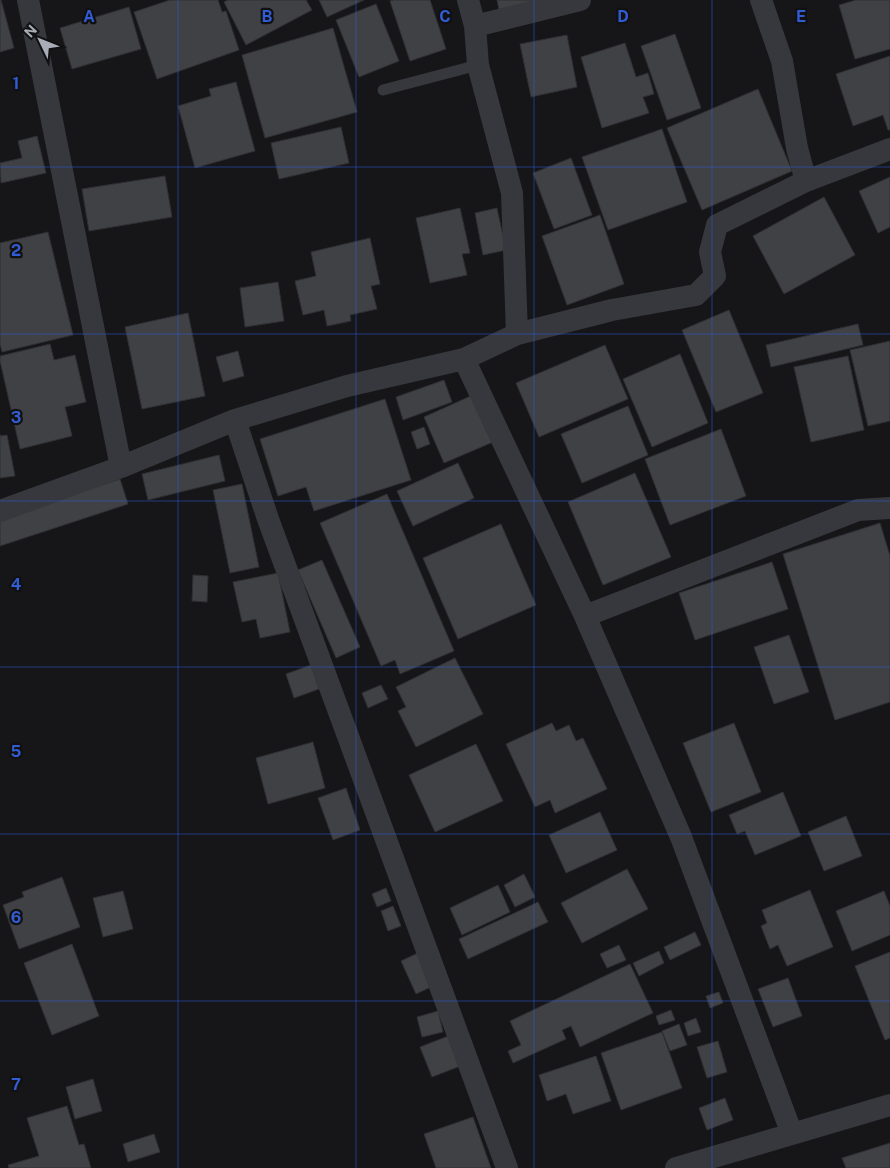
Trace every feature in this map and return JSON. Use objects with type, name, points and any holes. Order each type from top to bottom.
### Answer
[{"type":"street","points":[[28,0],[121,467]]},
{"type":"street","points":[[468,0],[475,26],[478,65],[512,193],[518,334]]},
{"type":"street","points":[[475,26],[580,0]]},
{"type":"street","points":[[761,0],[782,61],[797,148],[806,181]]},
{"type":"street","points":[[0,512],[121,467],[235,420],[347,386],[464,359],[518,334],[612,310],[696,295],[715,276],[710,252],[717,225],[806,181],[890,149]]},
{"type":"street","points":[[464,359],[585,616],[681,837],[792,1134]]},
{"type":"street","points":[[235,420],[268,519],[507,1168]]},
{"type":"street","points":[[585,616],[858,510],[890,508]]},
{"type":"street","points":[[676,1168],[890,1105]]},
{"type":"lane","points":[[383,90],[478,65]]},
{"type":"building","points":[[0,0],[14,48],[0,52]]},
{"type":"building","points":[[170,0],[218,0],[222,12],[226,11],[239,50],[157,79],[134,12]]},
{"type":"building","points":[[228,0],[306,0],[312,10],[246,45],[224,2]]},
{"type":"building","points":[[319,0],[364,0],[327,17]]},
{"type":"building","points":[[430,0],[446,49],[410,61],[390,1]]},
{"type":"building","points":[[497,0],[541,0],[499,10]]},
{"type":"building","points":[[856,0],[890,0],[890,49],[855,59],[839,5]]},
{"type":"building","points":[[376,4],[399,61],[359,77],[336,20]]},
{"type":"building","points":[[129,7],[141,49],[72,69],[60,28]]},
{"type":"building","points":[[333,28],[357,112],[265,138],[242,55]]},
{"type":"building","points":[[675,34],[701,108],[667,120],[641,46]]},
{"type":"building","points":[[567,35],[577,87],[531,97],[520,44]]},
{"type":"building","points":[[625,43],[636,77],[648,73],[654,94],[643,97],[649,113],[602,128],[581,57]]},
{"type":"building","points":[[890,56],[890,130],[888,130],[883,115],[853,126],[836,74]]},
{"type":"building","points":[[236,82],[255,151],[195,168],[178,106],[211,96],[209,89]]},
{"type":"building","points":[[758,89],[792,171],[702,210],[667,128]]},
{"type":"building","points":[[341,127],[349,163],[279,179],[271,143]]},
{"type":"building","points":[[662,129],[687,202],[608,230],[582,157]]},
{"type":"building","points":[[37,136],[46,173],[1,183],[0,163],[22,158],[18,141]]},
{"type":"building","points":[[571,158],[592,215],[554,229],[533,173]]},
{"type":"building","points":[[165,176],[172,217],[89,231],[82,189]]},
{"type":"building","points":[[890,177],[890,227],[878,233],[859,191]]},
{"type":"building","points":[[824,197],[855,255],[784,294],[753,236]]},
{"type":"building","points":[[460,208],[470,253],[462,254],[467,275],[430,283],[416,218]]},
{"type":"building","points":[[497,208],[506,250],[483,255],[475,213]]},
{"type":"building","points":[[600,215],[624,284],[567,305],[542,236]]},
{"type":"building","points":[[48,232],[73,335],[2,352],[0,344],[0,243]]},
{"type":"building","points":[[370,238],[380,284],[371,286],[377,309],[350,315],[351,321],[327,326],[324,310],[303,315],[295,281],[316,276],[311,252]]},
{"type":"building","points":[[278,282],[284,321],[245,327],[240,288]]},
{"type":"building","points":[[729,310],[763,393],[716,412],[682,330]]},
{"type":"building","points":[[188,313],[205,396],[142,409],[125,327]]},
{"type":"building","points":[[858,324],[863,345],[771,367],[766,345]]},
{"type":"building","points":[[890,341],[890,421],[868,426],[850,350]]},
{"type":"building","points":[[50,344],[54,360],[75,355],[86,402],[65,407],[72,436],[20,449],[0,356]]},
{"type":"building","points":[[605,345],[628,399],[539,437],[516,383]]},
{"type":"building","points":[[238,351],[244,376],[223,382],[216,357]]},
{"type":"building","points":[[680,354],[708,423],[652,447],[623,379]]},
{"type":"building","points":[[848,356],[864,430],[811,442],[794,367]]},
{"type":"building","points":[[444,380],[452,402],[403,420],[396,397]]},
{"type":"building","points":[[473,395],[493,442],[444,463],[424,417]]},
{"type":"building","points":[[385,399],[411,480],[314,511],[306,487],[278,496],[260,439]]},
{"type":"building","points":[[628,406],[648,455],[582,483],[561,434]]},
{"type":"building","points":[[424,427],[430,444],[417,449],[411,432]]},
{"type":"building","points":[[721,429],[746,496],[670,525],[645,459]]},
{"type":"building","points":[[7,435],[15,476],[0,478],[0,436]]},
{"type":"building","points":[[219,455],[225,481],[148,500],[142,474]]},
{"type":"building","points":[[458,463],[474,498],[413,526],[397,491]]},
{"type":"building","points":[[635,473],[671,557],[603,585],[568,502]]},
{"type":"building","points":[[120,479],[128,504],[0,546],[0,518]]},
{"type":"building","points":[[242,484],[259,567],[230,573],[213,490]]},
{"type":"building","points":[[387,494],[454,651],[400,674],[395,660],[381,666],[320,523]]},
{"type":"building","points":[[880,523],[890,556],[890,702],[835,720],[783,554]]},
{"type":"building","points":[[501,524],[536,605],[458,639],[423,558]]},
{"type":"building","points":[[322,560],[360,647],[336,658],[298,570]]},
{"type":"building","points":[[772,562],[788,609],[695,640],[679,593]]},
{"type":"building","points":[[278,573],[290,632],[260,638],[256,619],[242,622],[233,582]]},
{"type":"building","points":[[193,575],[208,576],[207,602],[192,601]]},
{"type":"building","points":[[789,635],[809,692],[774,704],[754,647]]},
{"type":"building","points":[[455,658],[483,714],[416,747],[398,711],[406,707],[396,687]]},
{"type":"building","points":[[311,665],[319,689],[294,698],[286,674]]},
{"type":"building","points":[[381,685],[388,699],[368,708],[362,693]]},
{"type":"building","points":[[552,723],[556,731],[569,725],[576,741],[583,738],[607,789],[555,813],[550,800],[535,807],[506,744]]},
{"type":"building","points":[[734,723],[761,792],[711,812],[683,743]]},
{"type":"building","points":[[313,742],[325,788],[268,804],[256,758]]},
{"type":"building","points":[[476,744],[503,801],[435,832],[409,775]]},
{"type":"building","points":[[346,788],[360,830],[333,840],[318,798]]},
{"type":"building","points":[[783,792],[801,836],[755,855],[745,831],[737,834],[729,815]]},
{"type":"building","points":[[600,812],[617,850],[566,873],[549,835]]},
{"type":"building","points":[[846,816],[862,856],[824,871],[808,832]]},
{"type":"building","points":[[627,869],[648,909],[582,943],[561,903]]},
{"type":"building","points":[[524,874],[535,897],[515,907],[504,885]]},
{"type":"building","points":[[62,877],[80,927],[19,949],[3,905],[24,897],[22,892]]},
{"type":"building","points":[[498,885],[510,912],[462,935],[450,908]]},
{"type":"building","points":[[386,888],[391,901],[377,907],[372,894]]},
{"type":"building","points":[[810,890],[833,947],[787,966],[778,945],[770,949],[761,926],[767,923],[762,910]]},
{"type":"building","points":[[123,891],[133,929],[103,937],[93,898]]},
{"type":"building","points":[[884,891],[890,906],[890,935],[852,951],[836,911]]},
{"type":"building","points":[[538,902],[548,922],[468,959],[459,939]]},
{"type":"building","points":[[393,906],[401,926],[388,931],[381,911]]},
{"type":"building","points":[[695,932],[701,945],[670,960],[664,947]]},
{"type":"building","points":[[72,944],[99,1016],[52,1035],[24,963]]},
{"type":"building","points":[[619,945],[626,960],[607,968],[600,954]]},
{"type":"building","points":[[659,951],[664,963],[639,976],[633,963]]},
{"type":"building","points":[[890,952],[890,1038],[885,1040],[855,966]]},
{"type":"building","points":[[418,953],[433,986],[416,994],[401,961]]},
{"type":"building","points":[[630,964],[653,1013],[580,1047],[571,1026],[562,1030],[566,1039],[513,1063],[508,1051],[521,1045],[510,1021]]},
{"type":"building","points":[[788,978],[802,1016],[773,1027],[758,989]]},
{"type":"building","points":[[719,992],[723,1003],[710,1008],[706,996]]},
{"type":"building","points":[[671,1010],[675,1020],[659,1025],[656,1016]]},
{"type":"building","points":[[438,1011],[443,1032],[422,1037],[417,1017]]},
{"type":"building","points":[[696,1018],[701,1032],[688,1036],[684,1023]]},
{"type":"building","points":[[679,1024],[687,1045],[670,1051],[662,1031]]},
{"type":"building","points":[[662,1032],[682,1088],[621,1110],[601,1053]]},
{"type":"building","points":[[451,1035],[463,1065],[432,1077],[420,1047]]},
{"type":"building","points":[[718,1041],[727,1072],[707,1078],[697,1047]]},
{"type":"building","points":[[596,1056],[611,1101],[573,1114],[566,1094],[547,1101],[539,1075]]},
{"type":"building","points":[[93,1079],[102,1111],[75,1119],[66,1087]]},
{"type":"building","points":[[725,1098],[733,1120],[707,1130],[699,1108]]},
{"type":"building","points":[[67,1106],[79,1145],[84,1144],[91,1168],[9,1168],[8,1165],[39,1156],[27,1118]]},
{"type":"building","points":[[473,1117],[491,1168],[436,1168],[424,1134]]},
{"type":"building","points":[[154,1134],[160,1152],[128,1162],[123,1144]]},
{"type":"building","points":[[890,1143],[890,1168],[846,1168],[842,1158]]}]
